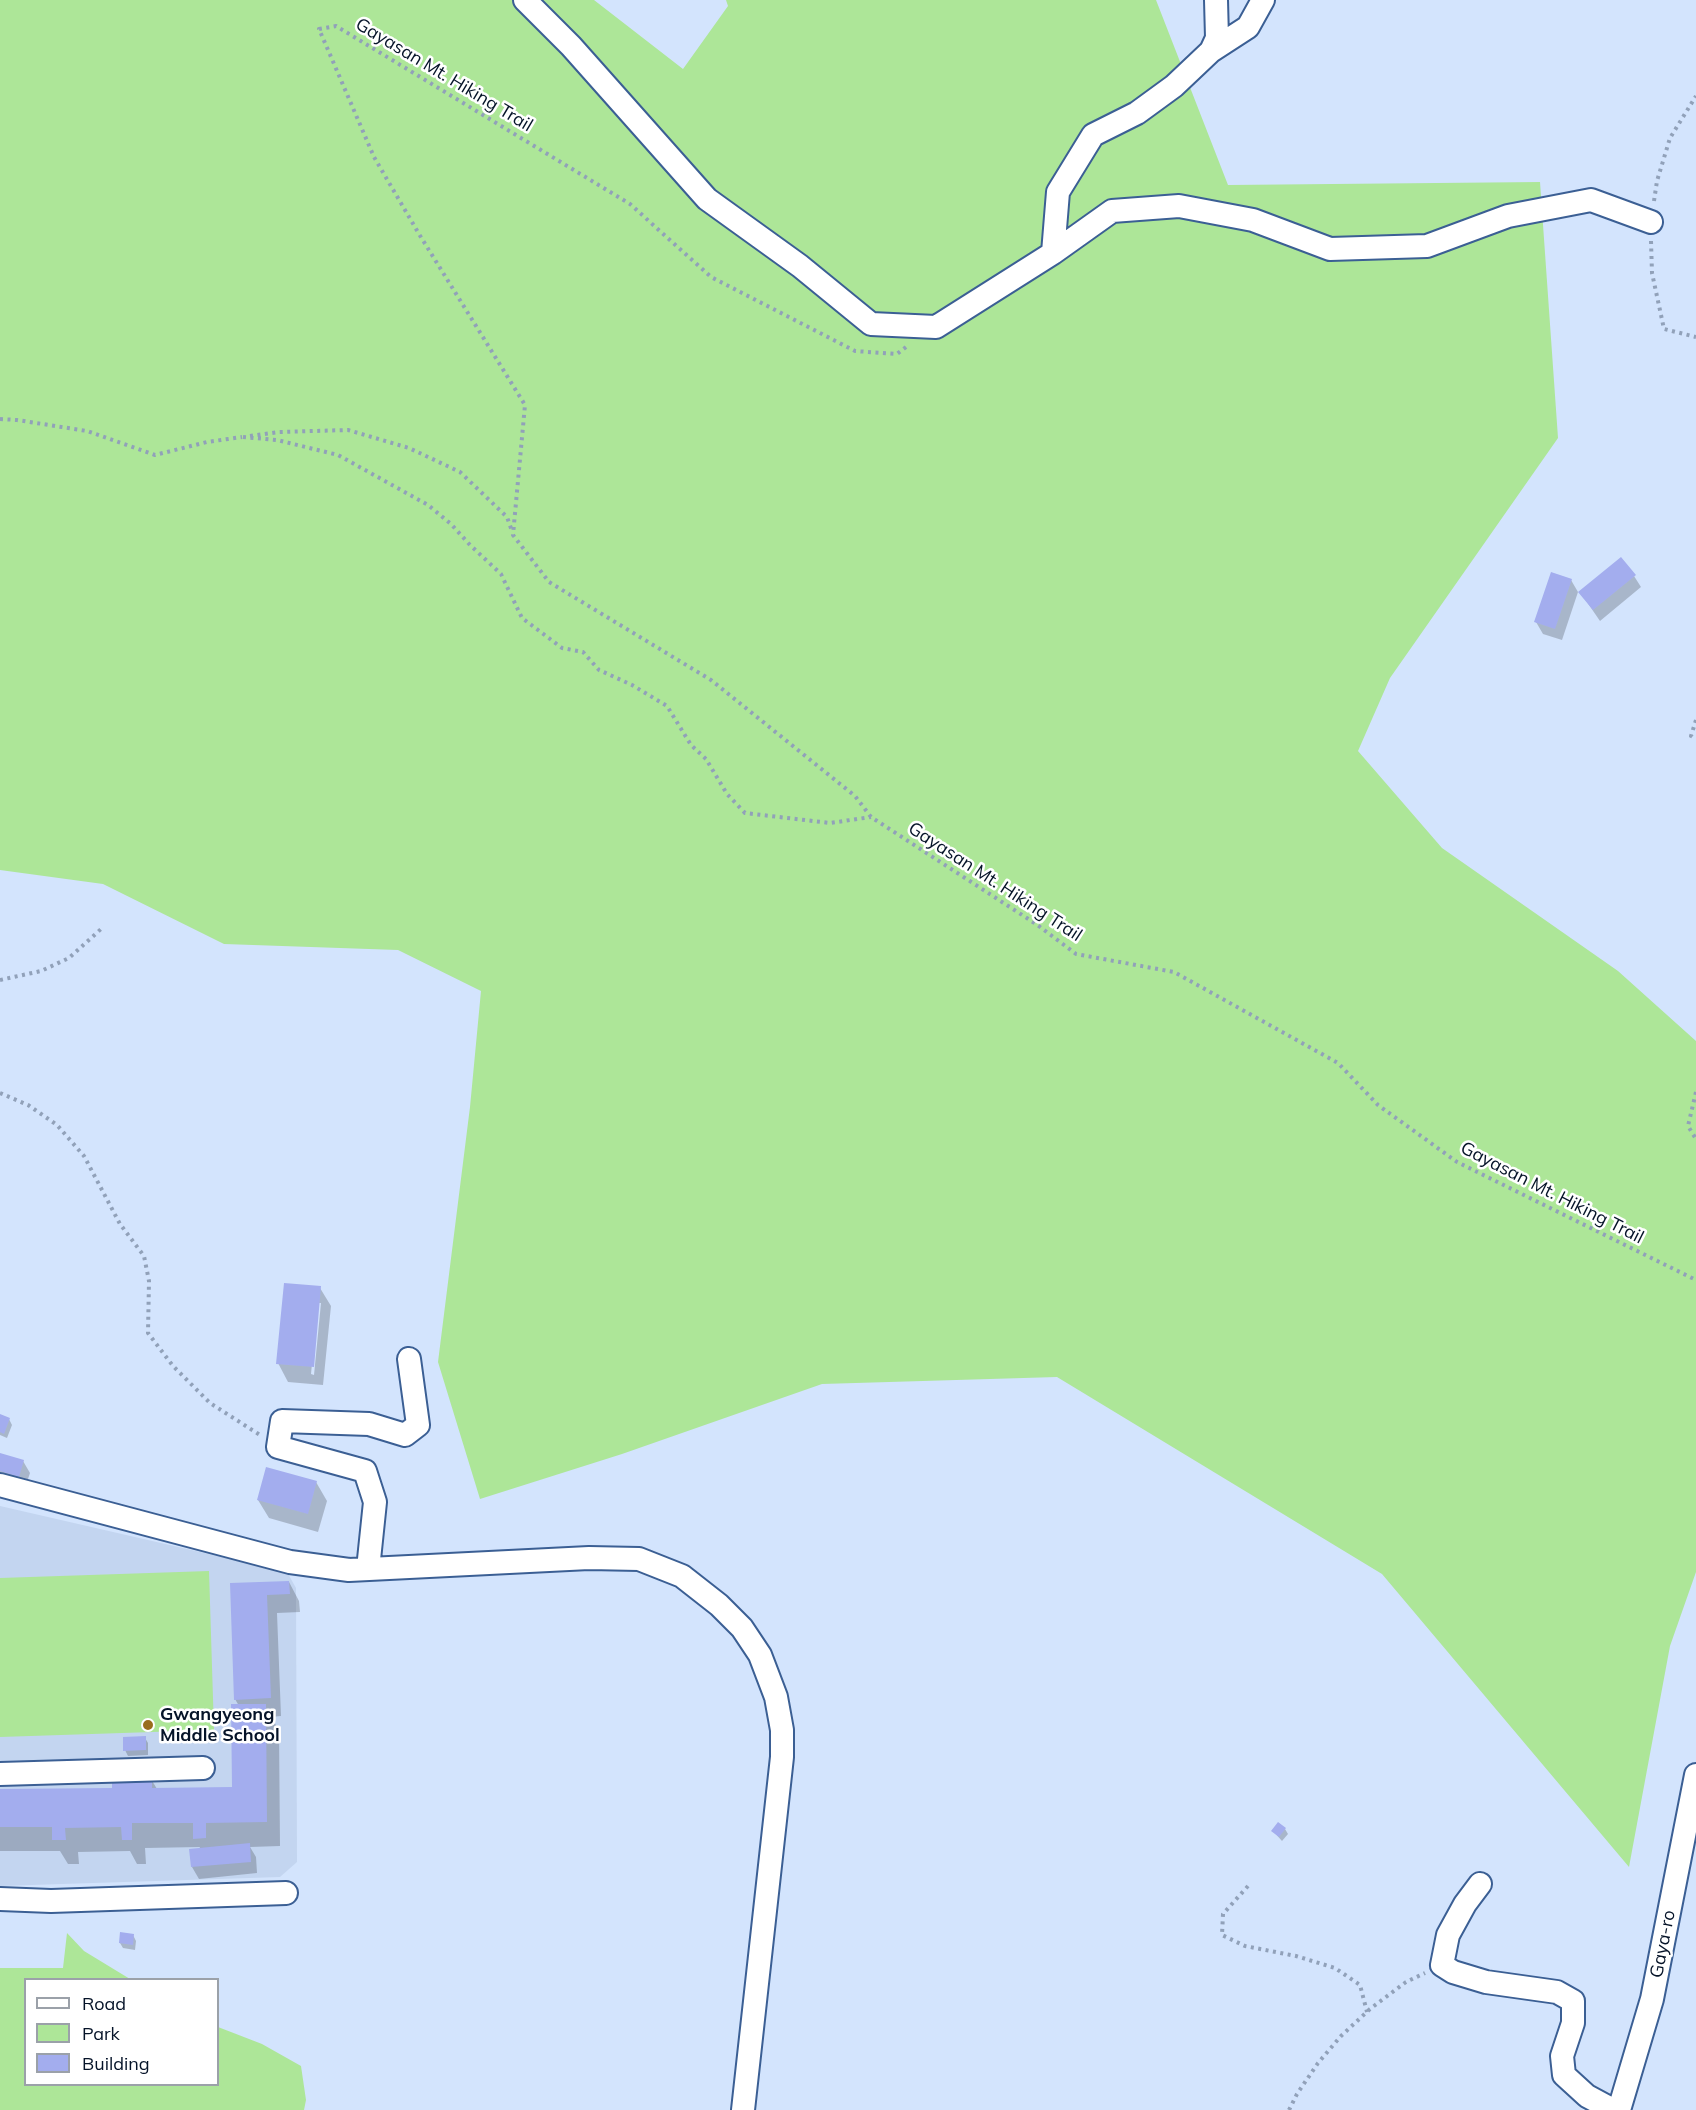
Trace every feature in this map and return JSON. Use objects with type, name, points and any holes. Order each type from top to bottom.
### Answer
[{"type":"street","points":[[525,0],[571,46],[707,200],[800,266],[871,324],[936,327],[1053,253],[1112,211],[1179,206],[1253,220],[1330,249],[1427,246],[1508,216],[1591,200],[1651,222]]},
{"type":"street","points":[[1211,51],[1217,38],[1216,0]]},
{"type":"street","points":[[1053,253],[1058,192],[1093,135],[1137,113],[1174,86],[1211,51],[1248,27],[1263,0]]},
{"type":"street","points":[[368,1569],[375,1502],[365,1471],[278,1447],[282,1421],[369,1424],[405,1435],[418,1425],[409,1359]]},
{"type":"street","points":[[0,1485],[290,1562],[349,1570],[589,1558],[639,1560],[682,1576],[718,1605],[742,1628],[760,1655],[776,1698],[782,1730],[782,1757],[743,2110]]},
{"type":"street","points":[[0,1774],[203,1768]]},
{"type":"street","name":"Gaya-ro","points":[[1619,2110],[1652,1999],[1696,1775]]},
{"type":"street","points":[[1480,1884],[1465,1904],[1448,1935],[1442,1965],[1453,1972],[1486,1982],[1557,1992],[1573,2001],[1573,2023],[1562,2056],[1564,2075],[1587,2096],[1613,2110]]},
{"type":"street","points":[[0,1899],[51,1901],[286,1893]]},
{"type":"path","name":"Gayasan Mt. Hiking Trail","points":[[513,535],[525,405],[418,234],[374,157],[319,29],[336,26],[630,204],[711,277],[855,351],[897,354],[906,347]]},
{"type":"path","name":"Gayasan Mt. Hiking Trail","points":[[0,419],[87,431],[155,455],[207,442],[279,432],[348,430],[408,448],[459,472],[507,517],[513,535],[549,582],[711,680],[855,796],[871,818],[1036,924],[1076,954],[1174,972],[1338,1063],[1378,1105],[1457,1162],[1696,1280]]},
{"type":"path","points":[[243,437],[277,440],[338,454],[428,505],[452,524],[470,545],[501,574],[522,618],[562,648],[583,652],[599,670],[632,685],[667,706],[691,745],[705,759],[727,794],[745,813],[830,823],[871,818]]},
{"type":"path","points":[[1694,737],[1696,720]]},
{"type":"path","points":[[0,980],[41,971],[69,958],[101,929]]},
{"type":"path","points":[[1696,1092],[1688,1126],[1696,1139]]},
{"type":"path","points":[[0,1093],[28,1105],[57,1125],[84,1156],[120,1224],[144,1256],[149,1281],[148,1332],[173,1366],[210,1403],[278,1447]]},
{"type":"path","points":[[1248,1886],[1223,1914],[1222,1935],[1245,1946],[1296,1956],[1335,1968],[1360,1984],[1367,2012]]},
{"type":"path","points":[[1289,2110],[1318,2063],[1341,2036],[1367,2012],[1406,1982],[1442,1965]]},
{"type":"shaded area","name":"Gwangyeong Middle School","points":[[0,1506],[287,1572],[296,1588],[297,1862],[280,1877],[0,1886]]},
{"type":"green space","points":[[0,0],[594,0],[683,69],[728,6],[726,0],[1156,0],[1228,185],[1540,182],[1558,438],[1390,678],[1358,751],[1442,848],[1618,971],[1696,1041],[1696,1572],[1670,1646],[1629,1867],[1382,1574],[1057,1377],[822,1384],[622,1454],[480,1499],[438,1362],[470,1107],[481,991],[398,950],[224,944],[103,884],[0,870]]},
{"type":"green space","points":[[209,1571],[214,1730],[0,1737],[0,1578]]},
{"type":"green space","points":[[67,1933],[84,1951],[128,1978],[24,1978],[24,2086],[219,2086],[219,2027],[262,2044],[301,2066],[306,2100],[304,2110],[0,2110],[0,1968],[63,1968]]},
{"type":"building","points":[[1621,557],[1636,575],[1593,610],[1578,592]]},
{"type":"building","points":[[1551,572],[1572,579],[1555,629],[1534,622]]},
{"type":"building","points":[[284,1283],[321,1286],[314,1367],[276,1364]]},
{"type":"building","points":[[0,1414],[10,1418],[4,1434],[0,1432]]},
{"type":"building","points":[[0,1453],[24,1460],[19,1477],[0,1471]]},
{"type":"building","points":[[266,1467],[317,1481],[308,1514],[257,1500]]},
{"type":"building","points":[[289,1581],[290,1594],[267,1595],[271,1698],[234,1700],[230,1583]]},
{"type":"building","points":[[231,1704],[266,1704],[267,1822],[206,1823],[206,1838],[193,1839],[193,1823],[132,1823],[132,1840],[122,1840],[121,1827],[65,1828],[66,1840],[52,1840],[52,1827],[0,1827],[0,1789],[112,1788],[112,1778],[152,1777],[152,1788],[232,1787]]},
{"type":"building","points":[[146,1736],[146,1750],[123,1751],[123,1737]]},
{"type":"building","points":[[1278,1822],[1286,1828],[1279,1837],[1271,1831]]},
{"type":"building","points":[[250,1843],[251,1862],[191,1867],[189,1849]]},
{"type":"building","points":[[120,1932],[134,1934],[133,1945],[119,1943]]},
{"type":"place","name":"Gwangyeong Middle School","points":[[148,1725]]}]
